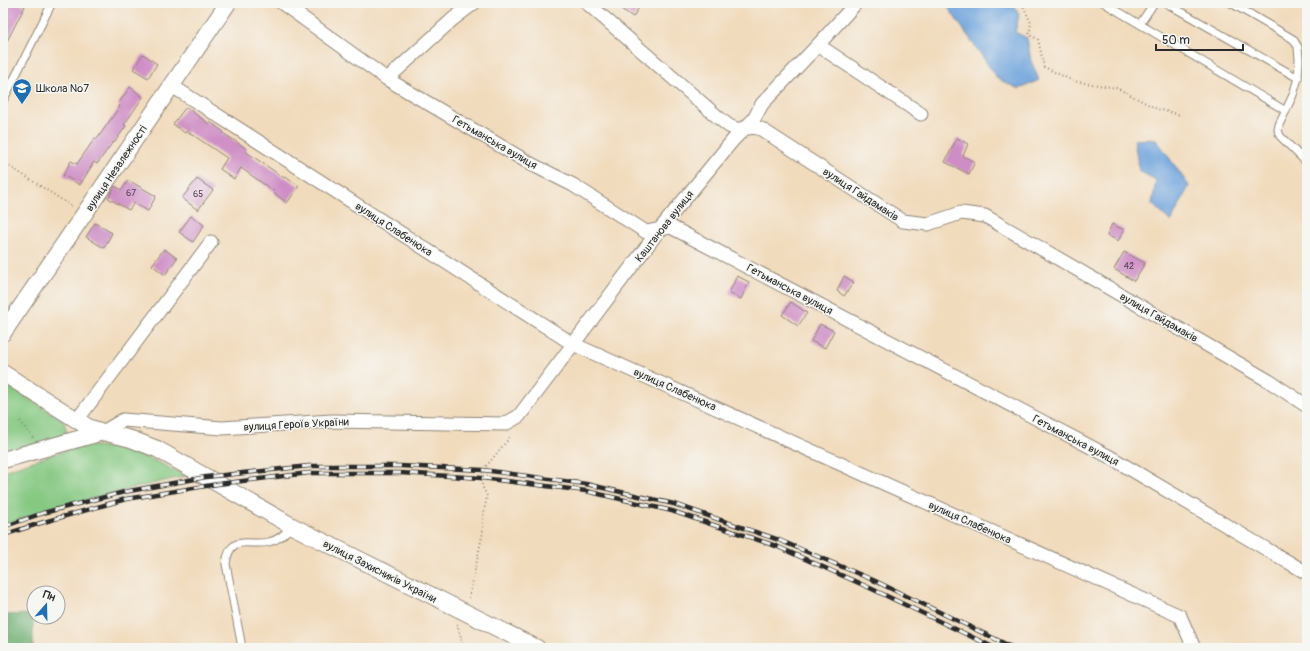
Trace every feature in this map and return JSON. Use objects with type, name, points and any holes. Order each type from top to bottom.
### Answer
[{"type":"street","name":"вулиця Незалежності","points":[[3,333],[228,3]]},
{"type":"street","name":"Гетьманська вулиця","points":[[282,3],[387,79],[531,164],[573,185],[646,232],[671,227],[1110,457],[1307,573]]},
{"type":"street","points":[[387,79],[453,19],[474,3]]},
{"type":"street","name":"вулиця Гайдамаків","points":[[587,3],[720,120],[730,127],[738,130],[755,126],[761,128],[902,221],[928,224],[961,213],[985,216],[1269,381],[1307,406]]},
{"type":"street","name":"Каштанова вулиця","points":[[519,416],[660,229],[732,140],[747,127],[754,119],[762,104],[856,3]]},
{"type":"street","points":[[818,45],[920,114]]},
{"type":"street","name":"вулиця Слабенюка","points":[[172,86],[573,344],[1180,616],[1194,648]]},
{"type":"street","points":[[77,420],[211,242]]},
{"type":"street","points":[[3,373],[88,427],[103,432]]},
{"type":"street","name":"вулиця Героїв України","points":[[103,432],[124,420],[222,428],[332,421],[505,424],[519,416]]},
{"type":"street","points":[[3,460],[103,432]]},
{"type":"street","name":"вулиця Захисників України","points":[[103,432],[131,439],[157,449],[292,526],[537,648]]},
{"type":"lane","points":[[3,101],[52,3]]},
{"type":"lane","points":[[1104,3],[1286,111]]},
{"type":"lane","points":[[1140,24],[1154,3]]},
{"type":"lane","points":[[1166,3],[1298,78]]},
{"type":"lane","points":[[1231,3],[1293,39],[1298,47],[1298,78],[1293,95],[1278,130],[1280,136],[1307,163]]},
{"type":"lane","points":[[241,648],[226,564],[228,554],[234,545],[242,542],[268,543],[279,539],[292,526]]},
{"type":"path","points":[[1022,3],[1031,23],[1029,35],[1038,39],[1044,68],[1073,81],[1117,88],[1157,109],[1181,115]]},
{"type":"path","points":[[3,162],[74,207]]},
{"type":"path","points":[[20,421],[34,439]]},
{"type":"path","points":[[464,648],[457,625],[467,604],[483,532],[483,517],[487,496],[482,486],[483,470],[510,436]]},
{"type":"green space","points":[[3,382],[63,420],[67,432],[65,436],[3,454]]},
{"type":"green space","points":[[93,446],[119,449],[141,455],[186,476],[71,504],[3,525],[3,471],[59,453]]},
{"type":"green space","points":[[26,614],[26,625],[33,625],[33,648],[3,648],[3,615]]},
{"type":"water","points":[[945,3],[1013,3],[1019,15],[1015,32],[1027,38],[1031,61],[1039,80],[1019,89],[998,79]]},
{"type":"water","points":[[1156,139],[1189,186],[1171,222],[1152,204],[1156,180],[1139,171],[1134,140]]},
{"type":"building","points":[[3,3],[18,3],[25,6],[3,49]]},
{"type":"building","points":[[625,3],[642,3],[633,17],[621,9]]},
{"type":"building","points":[[143,54],[157,64],[148,78],[133,69]]},
{"type":"building","points":[[130,87],[143,97],[114,143],[113,142],[97,164],[94,162],[80,185],[63,175],[71,161],[77,164],[95,138],[97,139],[120,106],[118,104]]},
{"type":"building","points":[[186,107],[209,124],[210,122],[224,132],[223,133],[247,149],[245,151],[284,178],[285,177],[299,186],[287,203],[274,193],[275,192],[241,168],[234,179],[220,169],[227,158],[187,131],[185,133],[173,124]]},
{"type":"building","points":[[957,138],[968,144],[963,156],[975,162],[969,174],[945,162]]},
{"type":"building","points":[[197,179],[213,190],[198,210],[182,198]]},
{"type":"building","points":[[128,180],[156,196],[148,211],[134,203],[129,210],[108,198],[115,186],[122,190]]},
{"type":"building","points":[[191,216],[204,225],[193,242],[179,232]]},
{"type":"building","points":[[95,223],[112,233],[104,248],[86,237]]},
{"type":"building","points":[[1112,224],[1124,230],[1118,241],[1107,235]]},
{"type":"building","points":[[164,249],[177,258],[165,275],[152,265]]},
{"type":"building","points":[[1124,252],[1145,263],[1134,281],[1114,269]]},
{"type":"building","points":[[737,276],[749,282],[741,299],[729,293]]},
{"type":"building","points":[[844,276],[854,282],[844,296],[837,291]]},
{"type":"building","points":[[791,302],[807,313],[798,326],[782,315]]},
{"type":"building","points":[[820,324],[834,331],[825,348],[811,341]]},
{"type":"railway","points":[[3,527],[43,513],[124,492],[206,477],[309,466],[400,466],[483,470],[586,484],[674,504],[779,540],[873,580],[1014,648]]},
{"type":"railway","points":[[3,535],[126,499],[218,484],[309,473],[400,473],[482,478],[586,491],[672,511],[776,546],[870,588],[995,648]]},
{"type":"place","name":"Школа №7","points":[[22,105]]}]
